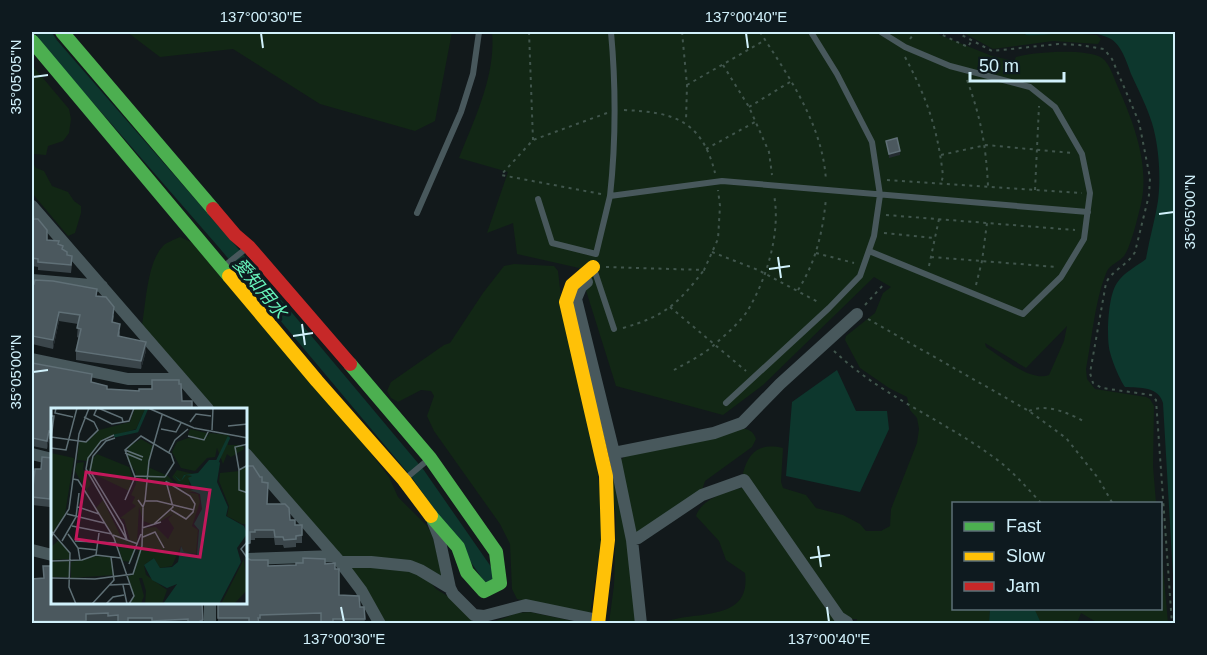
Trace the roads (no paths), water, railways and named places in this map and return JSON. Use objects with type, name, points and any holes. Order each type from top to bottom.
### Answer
[{"type":"street","points":[[32,41],[224,266],[316,381],[406,479],[430,515],[458,548],[467,572],[484,591],[500,583],[496,552],[430,458],[62,32]]},
{"type":"street","points":[[32,206],[207,408]]},
{"type":"street","points":[[594,260],[588,281],[581,287],[576,299],[615,453],[632,540],[641,624]]},
{"type":"street","points":[[430,515],[439,537],[450,588],[474,615],[484,616],[526,605],[598,622],[608,540],[606,476],[566,302],[566,294],[572,284],[594,260]]},
{"type":"street","points":[[32,280],[102,286]]},
{"type":"street","points":[[615,453],[714,433],[742,423],[780,384],[857,314]]},
{"type":"street","points":[[32,359],[128,380],[182,379]]},
{"type":"street","points":[[32,454],[51,459]]},
{"type":"street","points":[[249,460],[362,590],[380,624]]},
{"type":"street","points":[[632,540],[702,495],[744,480],[839,617],[847,622]]},
{"type":"street","points":[[32,550],[51,555]]},
{"type":"street","points":[[248,560],[337,559],[410,566],[450,588]]},
{"type":"street","points":[[210,604],[210,624]]},
{"type":"lane","points":[[417,213],[461,112],[473,74],[479,32]]},
{"type":"lane","points":[[611,32],[616,84],[613,164],[610,196],[594,260],[614,329]]},
{"type":"lane","points":[[726,404],[860,276],[875,232],[880,195],[872,142],[837,74],[811,32]]},
{"type":"lane","points":[[869,251],[1023,314],[1061,278],[1084,239],[1090,193],[1082,154],[1055,107],[1030,87],[950,66],[899,43],[881,32]]},
{"type":"lane","points":[[610,196],[717,182],[1088,212]]},
{"type":"lane","points":[[538,198],[552,243],[594,260]]},
{"type":"lane","points":[[224,266],[249,247]]},
{"type":"lane","points":[[406,479],[430,458]]},
{"type":"waterway","name":"愛知用水","points":[[43,32],[418,474],[491,579]]}]
